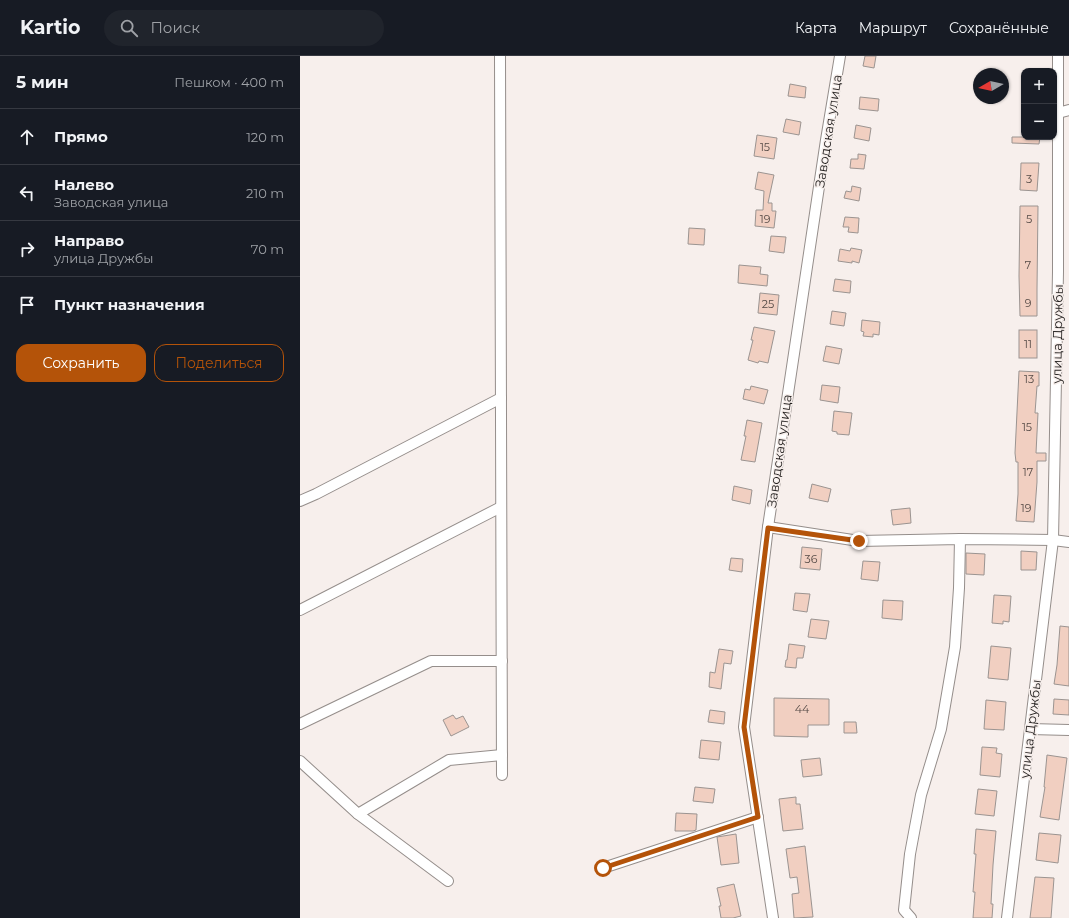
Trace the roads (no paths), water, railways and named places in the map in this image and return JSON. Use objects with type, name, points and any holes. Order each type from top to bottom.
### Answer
[{"type":"street","points":[[500,56],[502,775]]},
{"type":"street","name":"Заводская улица","points":[[773,918],[744,727],[768,528],[840,56]]},
{"type":"street","name":"улица Дружбы","points":[[1007,918],[1053,540],[1058,272],[1058,56]]},
{"type":"street","points":[[1058,113],[1069,110]]},
{"type":"street","points":[[300,501],[501,398]]},
{"type":"street","points":[[300,610],[501,507]]},
{"type":"street","points":[[768,528],[859,541],[960,539],[1053,540],[1069,542]]},
{"type":"street","points":[[911,918],[904,910],[910,854],[921,795],[941,729],[955,647],[959,588],[960,539]]},
{"type":"street","points":[[300,724],[431,661],[502,661]]},
{"type":"street","points":[[1030,730],[1069,730]]},
{"type":"street","points":[[358,814],[449,760],[502,755]]},
{"type":"street","points":[[300,761],[358,814],[448,881]]},
{"type":"street","points":[[603,868],[758,817]]}]
